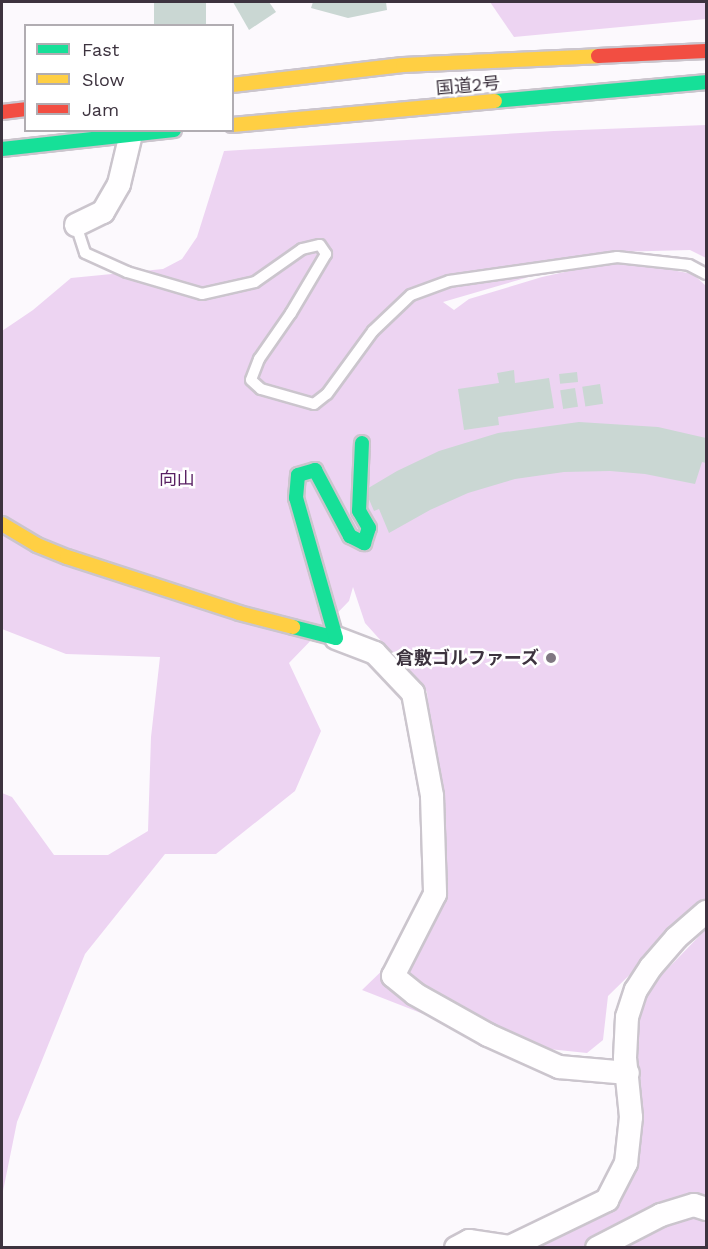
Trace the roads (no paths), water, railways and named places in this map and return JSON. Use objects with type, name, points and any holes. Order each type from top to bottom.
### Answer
[{"type":"main road","name":"国道2号","points":[[234,85],[403,65],[706,51]]},
{"type":"main road","name":"国道2号","points":[[234,125],[706,82]]},
{"type":"main road","points":[[2,112],[24,109]]},
{"type":"main road","points":[[2,149],[152,132]]},
{"type":"main road","points":[[336,638],[296,498],[298,475],[315,470],[350,536],[364,543],[369,528],[359,511],[362,443]]},
{"type":"main road","points":[[2,524],[37,545],[67,557],[239,613],[336,638]]},
{"type":"street","points":[[76,225],[103,212],[119,184],[131,134]]},
{"type":"street","points":[[336,638],[375,652],[413,693],[432,796],[435,894],[393,975],[415,994],[488,1035],[559,1067],[628,1073]]},
{"type":"street","points":[[456,1248],[469,1241],[515,1247],[607,1200],[626,1163],[631,1117],[625,1058],[627,1017],[636,990],[651,967],[676,938],[706,912]]},
{"type":"street","points":[[597,1248],[661,1215],[694,1205],[706,1209]]},
{"type":"lane","points":[[76,225],[85,253],[127,272],[202,294],[255,282],[302,249],[320,244],[326,254],[291,313],[259,358],[251,380],[261,389],[314,404],[327,394],[373,331],[411,294],[449,281],[617,257],[689,265],[706,274]]},
{"type":"place","name":"倉敷ゴルファーズ","points":[[551,658]]},
{"type":"park label","name":"向山","points":[[177,479]]}]
